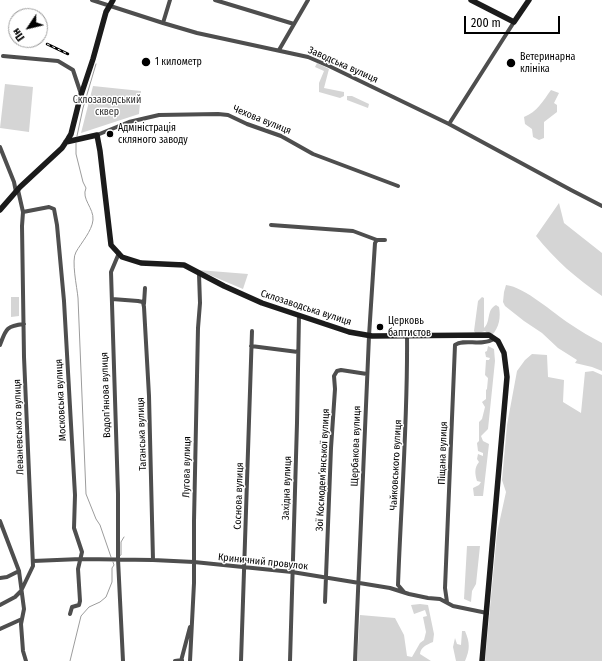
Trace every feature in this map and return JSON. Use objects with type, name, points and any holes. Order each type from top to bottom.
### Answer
[{"type":"street","name":"Заводська вулиця","points":[[92,0],[197,33],[308,57],[449,124],[602,206]]},
{"type":"street","points":[[1,208],[62,148],[71,134],[106,12],[113,0]]},
{"type":"street","points":[[163,23],[170,0]]},
{"type":"street","points":[[215,0],[294,24]]},
{"type":"street","points":[[279,50],[308,0]]},
{"type":"street","points":[[471,0],[514,22]]},
{"type":"street","points":[[449,124],[529,0]]},
{"type":"street","points":[[3,56],[58,61],[73,70],[82,95]]},
{"type":"street","name":"Чехова вулиця","points":[[66,142],[97,134],[129,122],[159,114],[228,115],[246,124],[281,136],[313,154],[398,186]]},
{"type":"street","points":[[97,134],[111,245],[119,253]]},
{"type":"street","name":"Леваневського вулиця","points":[[0,147],[14,182],[23,212],[24,324],[33,566],[21,591]]},
{"type":"street","name":"Московська вулиця","points":[[23,212],[49,207],[54,209],[56,225],[64,301],[74,487],[74,528],[82,552],[78,569],[80,600],[79,605],[72,607],[70,614]]},
{"type":"street","points":[[271,225],[353,231],[377,240],[385,240]]},
{"type":"street","name":"Щербакова вулиця","points":[[355,661],[367,374],[374,243],[377,240]]},
{"type":"street","name":"Склозаводська вулиця","points":[[119,253],[122,257],[141,263],[184,265],[199,274],[262,303],[349,332],[369,336],[489,335],[496,340]]},
{"type":"street","name":"Водоп’янова вулиця","points":[[119,253],[111,272],[118,494],[114,559],[123,661]]},
{"type":"street","name":"Лугова вулиця","points":[[190,661],[193,615],[198,328],[200,303],[199,274]]},
{"type":"street","name":"Таганська вулиця","points":[[144,288],[149,396],[153,560]]},
{"type":"street","points":[[112,299],[142,302],[144,307]]},
{"type":"street","name":"Західна вулиця","points":[[290,661],[298,423],[299,315]]},
{"type":"street","points":[[0,345],[5,331],[9,326],[24,324]]},
{"type":"street","name":"Соснова вулиця","points":[[241,661],[252,331]]},
{"type":"street","name":"Чайковського вулиця","points":[[398,585],[408,378],[407,335]]},
{"type":"street","points":[[482,661],[507,377],[504,354],[496,340]]},
{"type":"street","name":"Піщана вулиця","points":[[447,602],[446,594],[455,345],[460,342],[488,343],[496,340]]},
{"type":"street","points":[[251,346],[298,352]]},
{"type":"street","name":"Зої Космодем’янської вулиця","points":[[325,602],[331,448],[335,389],[334,376],[337,371],[341,370],[367,374]]},
{"type":"street","points":[[0,521],[19,571],[24,609],[21,624],[24,661]]},
{"type":"street","name":"Криничний провулок","points":[[32,562],[81,559],[153,560],[194,562],[292,572],[390,588],[404,593],[440,599],[453,606],[486,613]]},
{"type":"street","points":[[0,578],[7,577],[19,571]]},
{"type":"street","points":[[390,588],[395,588],[398,585],[404,593]]},
{"type":"street","points":[[0,605],[21,591]]},
{"type":"street","points":[[440,599],[446,594]]},
{"type":"street","points":[[175,661],[181,660],[193,615]]},
{"type":"street","points":[[0,629],[22,619]]},
{"type":"green space","points":[[317,63],[329,69],[324,88],[344,92],[344,96],[340,98],[319,92],[319,83],[324,71],[315,67]]},
{"type":"green space","points":[[5,84],[33,87],[29,132],[0,128]]},
{"type":"green space","name":"Склозаводський сквер","points":[[93,86],[141,91],[139,114],[81,133]]},
{"type":"green space","points":[[551,90],[559,93],[554,103],[557,105],[557,112],[544,122],[544,138],[539,140],[533,137],[532,129],[525,124],[524,117],[536,109]]},
{"type":"green space","points":[[347,96],[352,96],[369,104],[368,108],[347,100]]},
{"type":"green space","points":[[559,203],[564,223],[602,253],[602,296],[567,269],[536,236]]},
{"type":"green space","points":[[198,270],[248,274],[243,289]]},
{"type":"green space","points":[[506,285],[522,290],[574,327],[602,343],[602,371],[575,363],[577,360],[558,348],[542,333],[505,306],[503,302]]},
{"type":"green space","points":[[11,297],[19,297],[19,316],[11,317]]},
{"type":"green space","points":[[482,297],[484,298],[484,328],[493,307],[496,305],[499,307],[499,322],[492,335],[485,331],[476,334],[474,331],[478,301]]},
{"type":"green space","points":[[488,346],[494,349],[495,361],[488,429],[481,436],[483,441],[489,444],[483,496],[474,496],[473,488],[481,482],[477,481],[475,471],[479,462],[477,459],[478,454],[483,456],[483,453],[478,451],[477,443],[479,441],[479,422],[482,419],[485,407],[482,402],[486,399],[488,378],[485,375],[486,360],[489,360],[490,358],[486,357],[485,352],[487,351]]},
{"type":"green space","points":[[532,354],[547,355],[548,377],[564,380],[563,402],[581,413],[585,372],[593,371],[602,375],[602,661],[485,661],[497,533],[506,492],[502,480],[507,425],[517,371],[525,360]]},
{"type":"green space","points":[[467,546],[480,546],[476,584],[472,591],[471,602],[464,599]]},
{"type":"green space","points":[[411,605],[428,605],[434,634],[433,642],[426,645],[420,654],[431,661],[357,661],[360,615],[395,618],[404,635],[407,656],[412,657],[420,643],[424,640],[426,632],[423,617],[427,616],[425,610],[414,614]]},
{"type":"green space","points":[[462,631],[465,631],[468,639],[468,653],[465,661],[456,661],[453,647],[455,638],[457,644],[461,645]]},
{"type":"waterway","points":[[77,136],[83,108],[96,64]]},
{"type":"waterway","points":[[76,143],[76,154],[86,188],[85,196],[93,216],[92,224],[76,252],[74,261],[78,298],[86,494],[100,525],[111,557]]},
{"type":"waterway","points":[[119,556],[121,555],[121,542],[124,537]]},
{"type":"waterway","points":[[70,661],[81,616],[89,607],[100,602],[106,597],[112,582],[113,562]]},
{"type":"railway","points":[[48,44],[68,54]]},
{"type":"place","name":"1 километр","points":[[146,62]]},
{"type":"place","name":"Ветеринарна клініка","points":[[511,63]]},
{"type":"place","name":"Адміністрація скляного заводу","points":[[110,134]]},
{"type":"place","name":"Церковь баптистов","points":[[380,327]]}]
